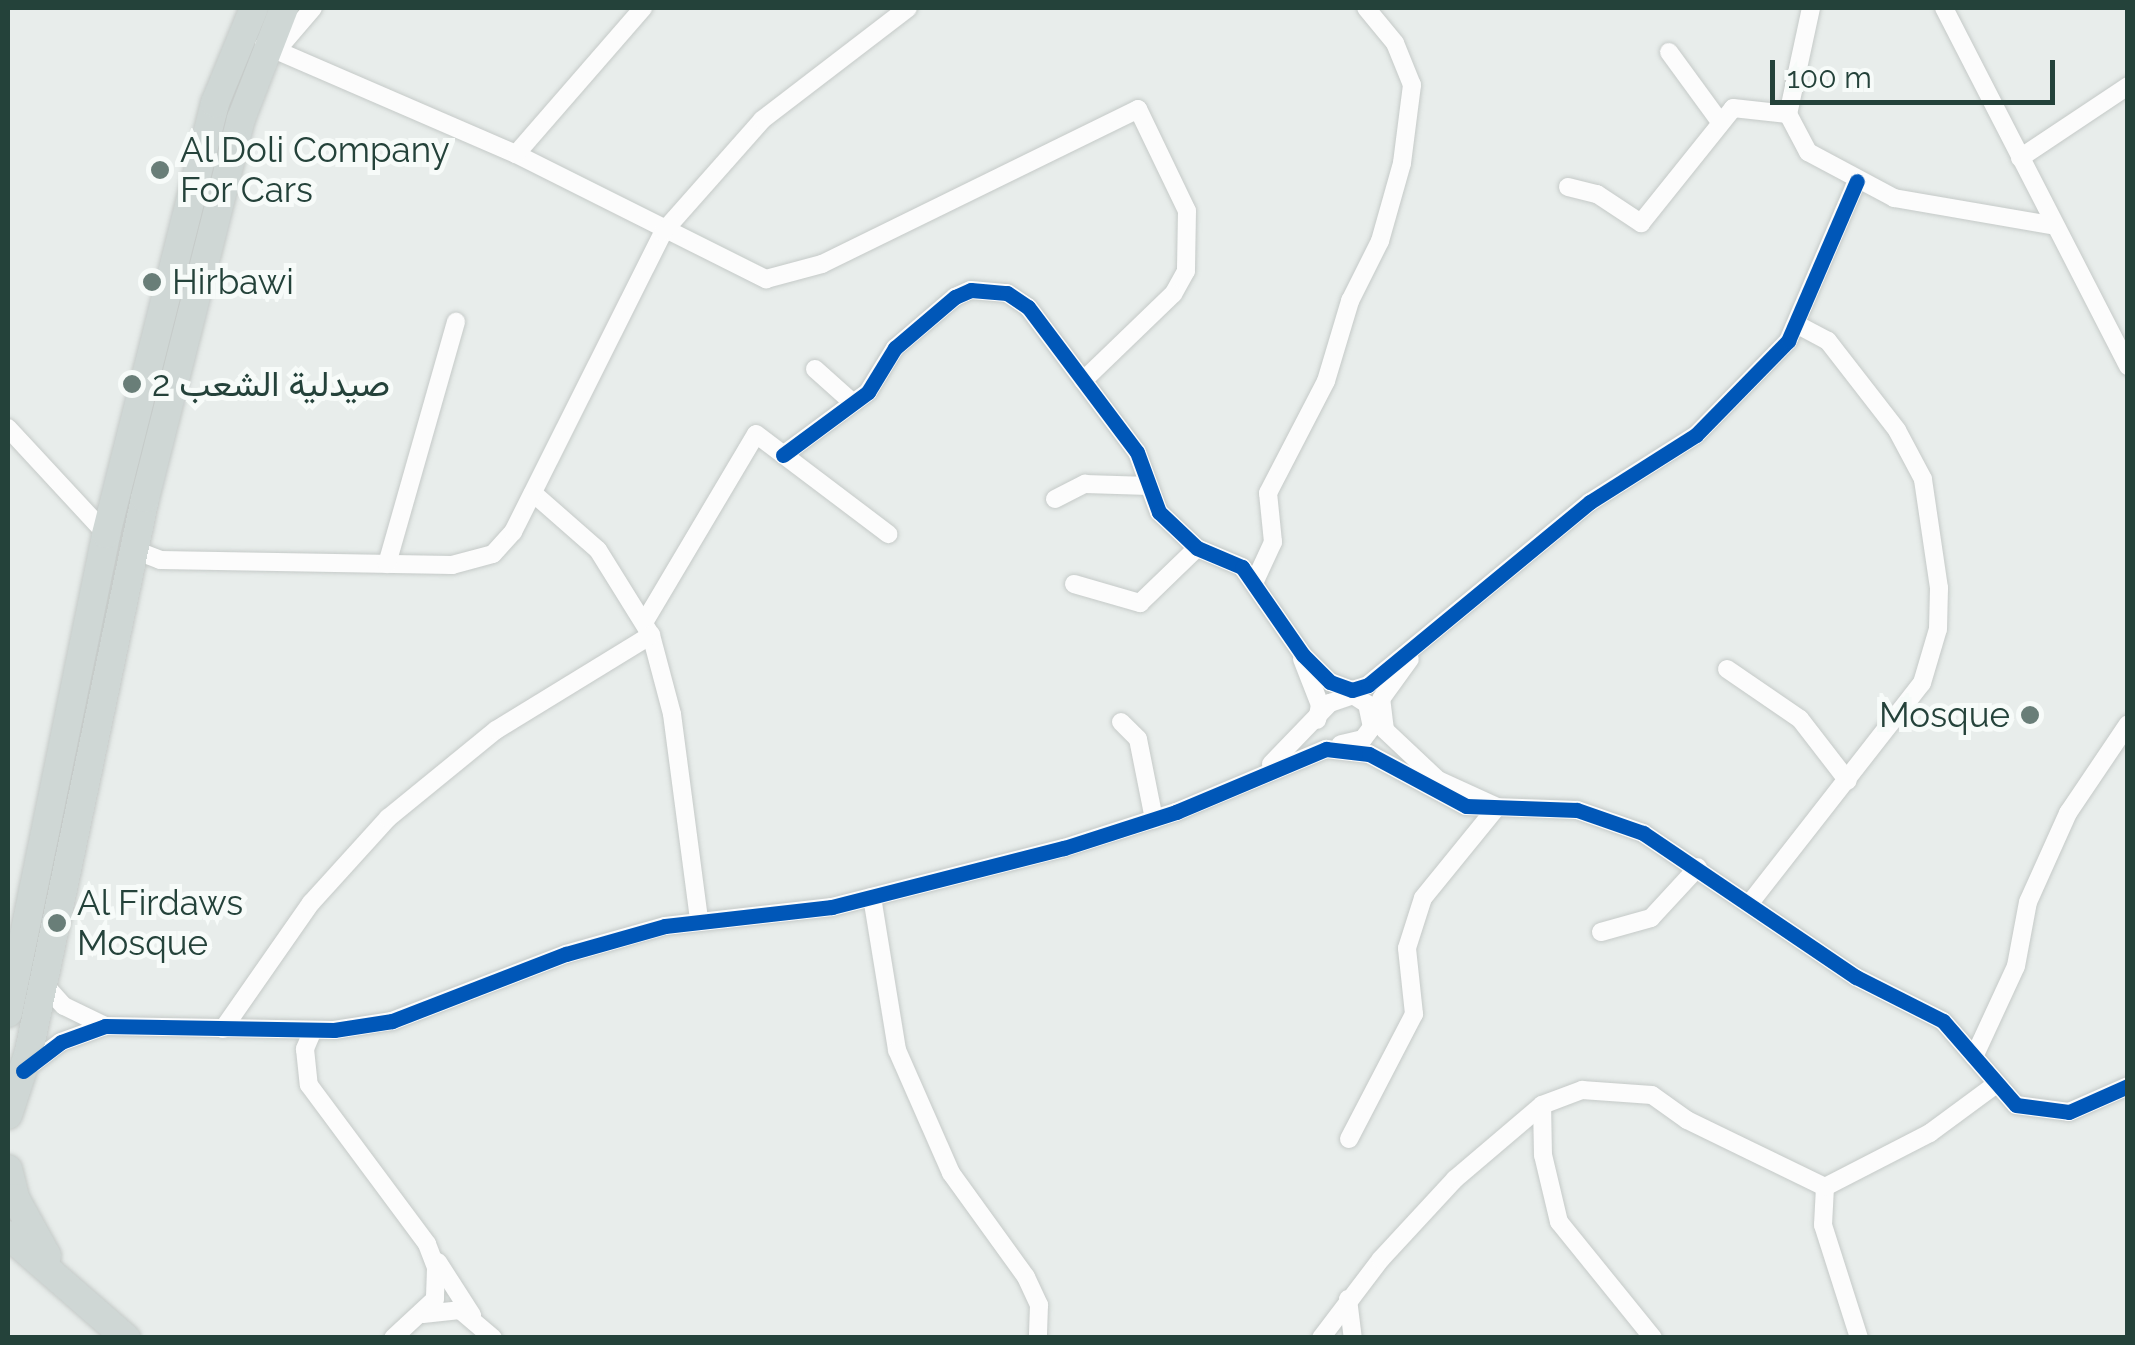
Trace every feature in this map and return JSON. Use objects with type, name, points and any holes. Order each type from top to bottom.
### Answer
[{"type":"main road","points":[[8,1008],[106,534],[215,103],[254,8]]},
{"type":"main road","points":[[8,1115],[44,983],[132,549],[284,8]]},
{"type":"main road","points":[[8,1169],[14,1198],[58,1274]]},
{"type":"main road","points":[[8,1234],[58,1274],[126,1338]]},
{"type":"main road","points":[[8,1258],[104,1338]]},
{"type":"street","points":[[313,8],[270,48],[516,154],[751,275],[782,279],[1138,109],[1188,210],[1186,271],[1173,294],[1084,380]]},
{"type":"street","points":[[516,154],[643,8]]},
{"type":"street","points":[[132,549],[160,560],[388,564],[482,561],[513,532],[662,232],[762,120],[908,8]]},
{"type":"street","points":[[1255,581],[1273,542],[1268,493],[1326,381],[1350,301],[1380,241],[1402,163],[1412,85],[1395,43],[1366,8]]},
{"type":"street","points":[[1810,8],[1788,114],[1808,152],[1857,182],[1894,198],[2050,225]]},
{"type":"street","points":[[1944,8],[2050,225],[2128,366]]},
{"type":"street","points":[[1670,52],[1720,122]]},
{"type":"street","points":[[2020,158],[2128,86]]},
{"type":"street","points":[[1568,187],[1597,194],[1641,222],[1733,108],[1788,114]]},
{"type":"street","points":[[783,455],[868,392],[894,348],[971,290],[997,290],[1028,307],[1084,380],[1143,462],[1160,512],[1197,548],[1229,558],[1255,581],[1296,645],[1330,682],[1352,690],[1368,685],[1590,502],[1696,435],[1788,341],[1857,182]]},
{"type":"street","points":[[388,564],[456,322]]},
{"type":"street","points":[[1750,903],[1922,683],[1938,629],[1938,576],[1923,479],[1898,430],[1828,342],[1796,324]]},
{"type":"street","points":[[815,369],[853,403]]},
{"type":"street","points":[[8,428],[106,534]]},
{"type":"street","points":[[223,1029],[311,903],[402,805],[514,718],[648,628],[756,434],[888,534]]},
{"type":"street","points":[[1055,498],[1085,484],[1149,486]]},
{"type":"street","points":[[533,493],[598,550],[648,628],[672,714],[698,920]]},
{"type":"street","points":[[1074,584],[1140,602],[1197,548]]},
{"type":"street","points":[[1449,615],[1388,686],[1378,714],[1411,761],[1497,807]]},
{"type":"street","points":[[1296,645],[1320,705],[1316,723]]},
{"type":"street","points":[[1727,669],[1800,719],[1848,781]]},
{"type":"street","points":[[23,1071],[62,1042],[105,1026],[313,1030],[392,1021],[566,954],[698,920],[872,897],[1154,819],[1254,778],[1326,748],[1362,739],[1372,727],[1371,711],[1360,698],[1344,696],[1254,778]]},
{"type":"street","points":[[1121,722],[1138,738],[1154,819]]},
{"type":"street","points":[[1974,1057],[2016,966],[2028,902],[2068,812],[2128,724]]},
{"type":"street","points":[[1326,748],[1368,754],[1466,806],[1610,817],[1698,866],[1856,978],[1943,1021],[1995,1085],[2016,1104],[2044,1112],[2096,1104],[2128,1086]]},
{"type":"street","points":[[1349,1139],[1414,1014],[1408,948],[1422,898],[1497,807]]},
{"type":"street","points":[[1601,932],[1651,918],[1698,866]]},
{"type":"street","points":[[872,897],[896,1050],[951,1174],[1026,1278],[1038,1305],[1038,1338]]},
{"type":"street","points":[[44,983],[64,1006],[105,1026]]},
{"type":"street","points":[[313,1030],[305,1049],[309,1086],[492,1338]]},
{"type":"street","points":[[1826,1188],[1930,1133],[1995,1085]]},
{"type":"street","points":[[1322,1338],[1348,1300],[1455,1179],[1542,1105],[1582,1090],[1652,1095],[1687,1120],[1826,1188]]},
{"type":"street","points":[[1542,1105],[1543,1155],[1558,1222],[1654,1338]]},
{"type":"street","points":[[1826,1188],[1822,1225],[1860,1338]]},
{"type":"street","points":[[394,1338],[423,1314],[439,1286],[427,1244]]},
{"type":"street","points":[[1348,1300],[1353,1338]]},
{"type":"street","points":[[423,1314],[460,1310],[472,1315]]},
{"type":"cycle path","points":[[783,455],[868,392],[895,348],[955,297],[971,290],[1007,293],[1028,307],[1137,452],[1159,512],[1197,548],[1242,567],[1303,655],[1330,682],[1352,690],[1368,685],[1590,502],[1696,435],[1788,341],[1857,181]]},
{"type":"cycle path","points":[[23,1071],[61,1042],[105,1026],[334,1030],[392,1021],[566,954],[665,926],[832,907],[1064,848],[1176,812],[1326,749],[1369,754],[1466,806],[1577,810],[1643,833],[1856,977],[1943,1021],[2016,1105],[2069,1112],[2128,1086]]},
{"type":"place","name":"Al Doli Company For Cars","points":[[160,170]]},
{"type":"place","name":"Hirbawi","points":[[152,282]]},
{"type":"place","name":"صيدلية الشعب 2","points":[[132,384]]},
{"type":"place","name":"Mosque","points":[[2030,715]]},
{"type":"place","name":"Al Firdaws Mosque","points":[[57,923]]}]
